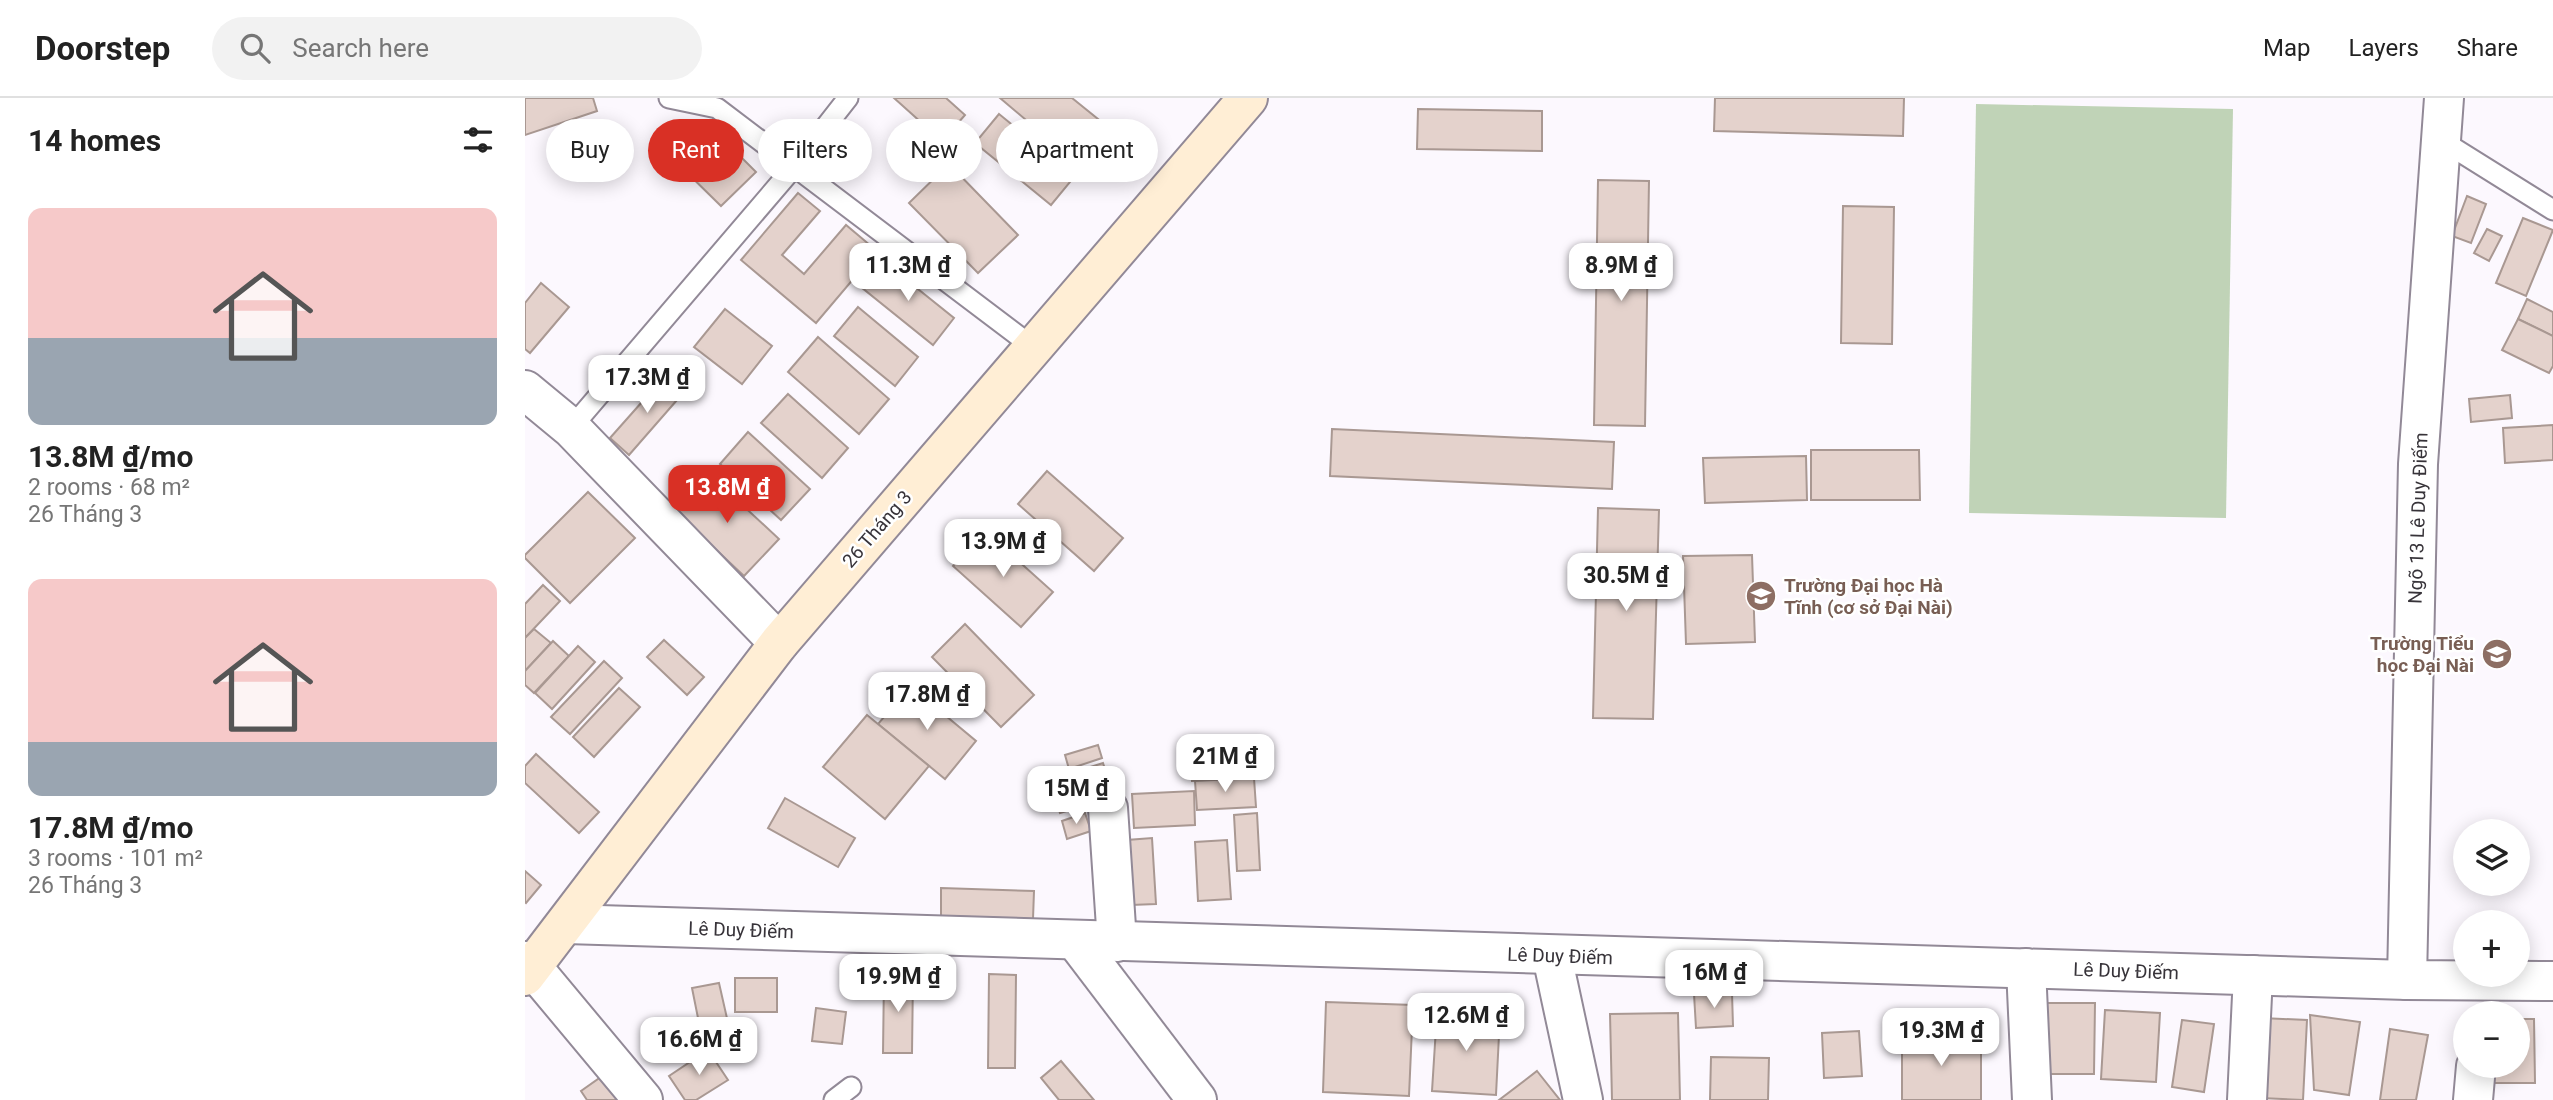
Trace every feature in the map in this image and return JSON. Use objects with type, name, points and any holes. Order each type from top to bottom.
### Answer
[{"type":"street","name":"26 Tháng 3","points":[[527,968],[566,924],[779,643],[1248,98]]},
{"type":"street","name":"Ngõ 13 Lê Duy Điếm","points":[[2407,980],[2418,464],[2444,98]]},
{"type":"street","points":[[525,390],[571,428],[779,643]]},
{"type":"street","points":[[1108,808],[1117,942]]},
{"type":"street","name":"Lê Duy Điếm","points":[[566,924],[2407,980],[2481,996],[2553,981]]},
{"type":"street","points":[[1076,941],[1197,1100]]},
{"type":"street","points":[[1552,956],[1583,1100]]},
{"type":"street","points":[[527,968],[643,1100]]},
{"type":"street","points":[[2026,968],[2032,1100]]},
{"type":"street","points":[[2247,1100],[2253,975]]},
{"type":"street","points":[[2473,1100],[2475,1078]]},
{"type":"lane","points":[[669,98],[717,108],[758,139]]},
{"type":"lane","points":[[832,119],[848,98]]},
{"type":"lane","points":[[2441,140],[2553,210]]},
{"type":"lane","points":[[571,428],[781,182]]},
{"type":"lane","points":[[814,182],[1034,347]]},
{"type":"lane","points":[[834,1100],[851,1087]]},
{"type":"green space","points":[[1976,104],[2233,109],[2226,518],[1969,513]]},
{"type":"building","points":[[525,98],[593,98],[597,111],[573,119],[546,119],[546,128],[525,135]]},
{"type":"building","points":[[894,98],[946,98],[965,115],[961,119],[917,119]]},
{"type":"building","points":[[1000,98],[1072,98],[1098,119],[1025,119]]},
{"type":"building","points":[[1715,98],[1904,98],[1903,136],[1714,131]]},
{"type":"building","points":[[1418,109],[1542,111],[1542,151],[1417,149]]},
{"type":"building","points":[[999,114],[1005,119],[996,119],[996,160],[982,149],[982,135]]},
{"type":"building","points":[[744,160],[756,172],[721,206],[697,182],[744,182]]},
{"type":"building","points":[[1598,180],[1649,181],[1645,426],[1594,425]]},
{"type":"building","points":[[931,182],[966,182],[1018,235],[978,273],[909,203]]},
{"type":"building","points":[[1023,182],[1070,182],[1051,205]]},
{"type":"building","points":[[798,193],[820,211],[782,255],[804,274],[846,225],[877,251],[816,323],[741,260]]},
{"type":"building","points":[[2467,196],[2486,204],[2471,243],[2452,236]]},
{"type":"building","points":[[1843,206],[1894,207],[1892,344],[1841,343]]},
{"type":"building","points":[[2523,218],[2553,230],[2526,296],[2496,283]]},
{"type":"building","points":[[2487,229],[2502,236],[2489,261],[2474,253]]},
{"type":"building","points":[[883,261],[954,318],[933,345],[861,287]]},
{"type":"building","points":[[541,283],[569,307],[530,353],[525,349],[525,303]]},
{"type":"building","points":[[2527,299],[2553,312],[2553,336],[2518,319]]},
{"type":"building","points":[[858,307],[918,357],[895,386],[834,336]]},
{"type":"building","points":[[725,309],[772,346],[742,384],[694,347]]},
{"type":"building","points":[[2518,319],[2553,336],[2553,366],[2549,373],[2502,350]]},
{"type":"building","points":[[818,337],[889,399],[859,434],[788,372]]},
{"type":"building","points":[[665,376],[684,392],[629,455],[610,438]]},
{"type":"building","points":[[788,394],[848,448],[822,478],[761,423]]},
{"type":"building","points":[[2510,395],[2512,418],[2471,422],[2469,399]]},
{"type":"building","points":[[2553,425],[2553,460],[2505,463],[2503,428]]},
{"type":"building","points":[[1332,429],[1614,442],[1612,489],[1330,476]]},
{"type":"building","points":[[748,432],[810,489],[781,520],[720,464]]},
{"type":"building","points":[[1811,450],[1919,450],[1920,500],[1811,500]]},
{"type":"building","points":[[1806,456],[1807,500],[1705,503],[1703,458]]},
{"type":"building","points":[[1047,471],[1123,538],[1094,571],[1018,504]]},
{"type":"building","points":[[710,475],[779,539],[744,576],[675,511]]},
{"type":"building","points":[[588,492],[635,538],[570,603],[525,555]]},
{"type":"building","points":[[1598,508],[1659,510],[1653,719],[1593,718]]},
{"type":"building","points":[[985,531],[1053,592],[1021,627],[953,566]]},
{"type":"building","points":[[1752,555],[1755,642],[1686,644],[1683,556]]},
{"type":"building","points":[[543,585],[560,601],[525,638],[525,604]]},
{"type":"building","points":[[965,624],[1034,695],[1001,727],[932,657]]},
{"type":"building","points":[[534,629],[551,643],[525,671],[525,638]]},
{"type":"building","points":[[664,640],[704,677],[687,695],[647,657]]},
{"type":"building","points":[[553,641],[569,656],[534,693],[525,685],[525,671]]},
{"type":"building","points":[[578,646],[595,662],[552,709],[535,693]]},
{"type":"building","points":[[604,661],[622,678],[570,734],[551,717]]},
{"type":"building","points":[[910,686],[976,741],[945,779],[878,724]]},
{"type":"building","points":[[619,688],[640,707],[594,757],[573,737]]},
{"type":"building","points":[[867,715],[929,766],[885,819],[823,767]]},
{"type":"building","points":[[1098,745],[1102,758],[1069,769],[1065,755]]},
{"type":"building","points":[[536,754],[599,812],[579,833],[525,783],[525,766]]},
{"type":"building","points":[[1256,757],[1257,778],[1192,781],[1191,761]]},
{"type":"building","points":[[1103,763],[1114,797],[1060,813],[1049,780]]},
{"type":"building","points":[[1254,778],[1256,807],[1197,810],[1195,781]]},
{"type":"building","points":[[1194,791],[1195,825],[1134,828],[1132,794]]},
{"type":"building","points":[[785,798],[855,838],[838,867],[768,828]]},
{"type":"building","points":[[1085,813],[1091,831],[1067,839],[1062,821]]},
{"type":"building","points":[[1257,813],[1260,870],[1237,871],[1234,815]]},
{"type":"building","points":[[1152,838],[1156,904],[1131,905],[1127,840]]},
{"type":"building","points":[[1227,840],[1231,899],[1198,901],[1195,842]]},
{"type":"building","points":[[525,871],[541,885],[526,903],[525,902]]},
{"type":"building","points":[[941,888],[1034,891],[1033,919],[941,916]]},
{"type":"building","points":[[989,974],[1016,975],[1015,1068],[988,1068]]},
{"type":"building","points":[[884,976],[913,976],[912,1053],[883,1053]]},
{"type":"building","points":[[735,978],[777,978],[777,1012],[735,1012]]},
{"type":"building","points":[[719,983],[731,1036],[703,1043],[692,988]]},
{"type":"building","points":[[1732,993],[1733,1026],[1696,1028],[1694,994]]},
{"type":"building","points":[[1326,1002],[1413,1005],[1409,1096],[1323,1092]]},
{"type":"building","points":[[2038,1003],[2095,1003],[2094,1074],[2037,1074]]},
{"type":"building","points":[[816,1008],[846,1012],[842,1044],[812,1041]]},
{"type":"building","points":[[2105,1010],[2160,1013],[2156,1082],[2101,1079]]},
{"type":"building","points":[[1437,1012],[1500,1015],[1496,1095],[1432,1091]]},
{"type":"building","points":[[1678,1013],[1680,1100],[1612,1100],[1610,1014]]},
{"type":"building","points":[[2310,1015],[2360,1022],[2349,1095],[2314,1090]]},
{"type":"building","points":[[2262,1018],[2307,1020],[2303,1100],[2261,1098]]},
{"type":"building","points":[[2530,1019],[2534,1019],[2535,1083],[2486,1083],[2486,1078],[2530,1078]]},
{"type":"building","points":[[2182,1020],[2214,1024],[2204,1092],[2172,1087]]},
{"type":"building","points":[[2390,1029],[2428,1035],[2416,1100],[2380,1100]]},
{"type":"building","points":[[1859,1031],[1862,1076],[1824,1078],[1822,1033]]},
{"type":"building","points":[[1902,1036],[1981,1037],[1981,1100],[1902,1100]]},
{"type":"building","points":[[708,1050],[728,1080],[696,1100],[685,1100],[669,1076]]},
{"type":"building","points":[[1711,1057],[1769,1058],[1768,1100],[1710,1100]]},
{"type":"building","points":[[1061,1061],[1094,1100],[1059,1100],[1041,1078]]},
{"type":"building","points":[[1537,1071],[1560,1100],[1499,1100]]},
{"type":"building","points":[[608,1072],[628,1100],[587,1100],[581,1091]]},
{"type":"place","name":"Trường Đại học Hà Tĩnh (cơ sở Đại Nài)","points":[[1761,596]]},
{"type":"place","name":"Trường Tiểu học Đại Nài","points":[[2497,654]]}]
